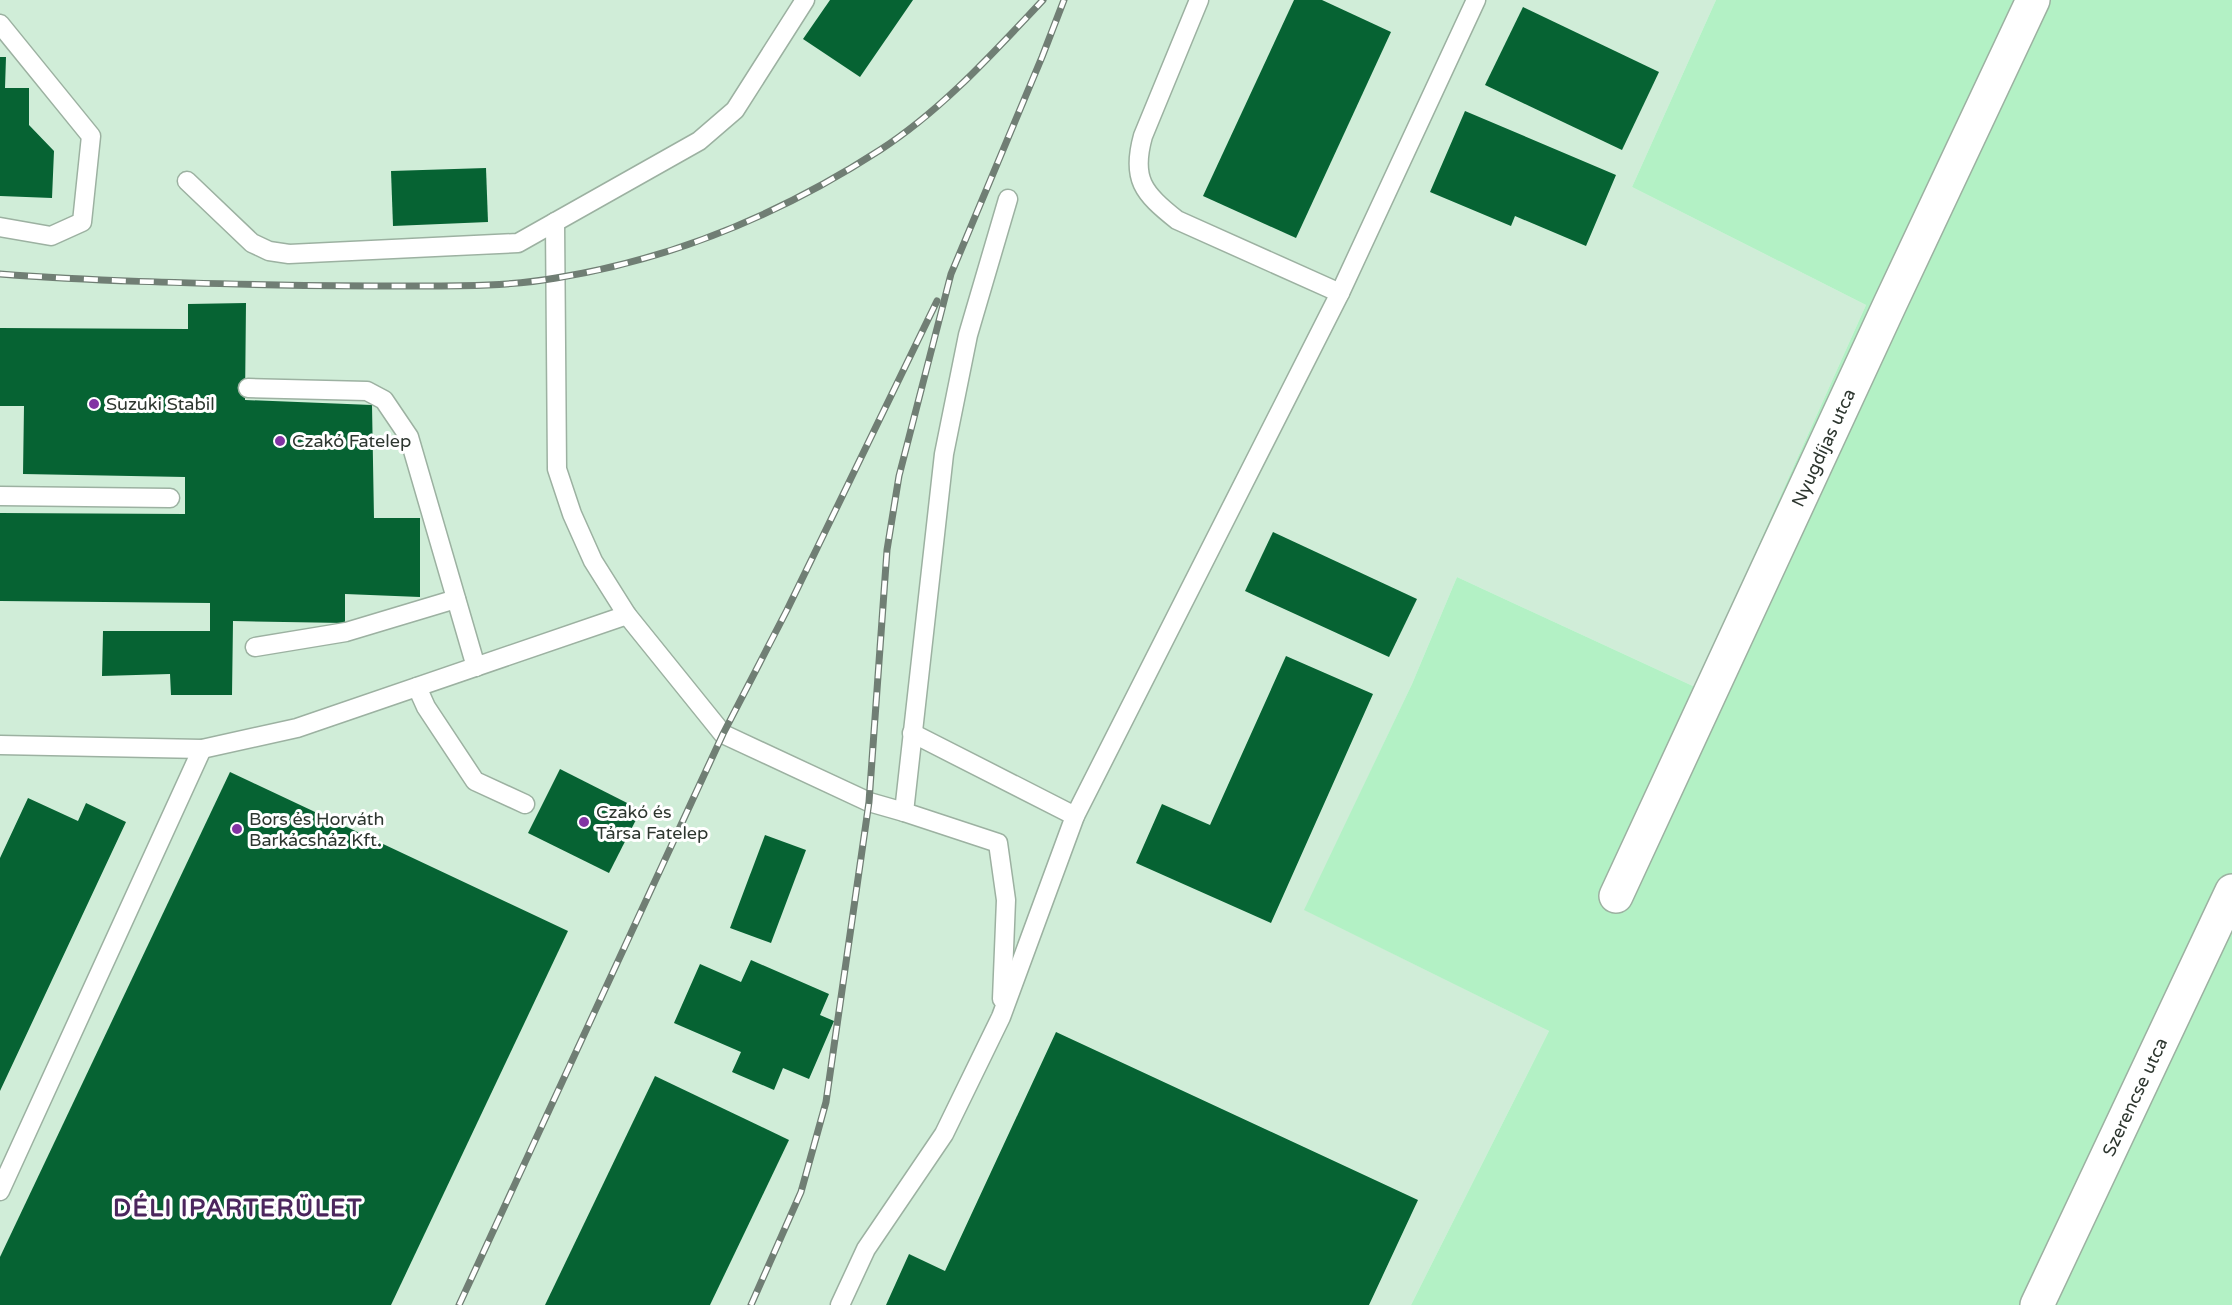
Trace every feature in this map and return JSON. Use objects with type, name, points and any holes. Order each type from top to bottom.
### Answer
[{"type":"street","name":"Nyugdíjas utca","points":[[1616,896],[2033,0]]},
{"type":"street","name":"Szerencse utca","points":[[2037,1305],[2232,891]]},
{"type":"lane","points":[[187,181],[252,243],[269,251],[289,254],[518,243],[699,141],[735,110],[805,0]]},
{"type":"lane","points":[[1199,0],[1143,136],[1138,155],[1138,175],[1149,194],[1177,220],[1340,293]]},
{"type":"lane","points":[[840,1305],[866,1249],[944,1134],[1001,1017],[1075,816],[1340,293],[1476,0]]},
{"type":"lane","points":[[0,24],[91,136],[82,222],[51,236],[0,227]]},
{"type":"lane","points":[[904,812],[944,454],[968,335],[1008,199]]},
{"type":"lane","points":[[555,222],[557,468],[572,514],[593,561],[627,615],[723,734],[869,802],[998,843],[1006,900],[1001,1017]]},
{"type":"lane","points":[[248,388],[367,391],[384,400],[409,437],[476,667]]},
{"type":"lane","points":[[0,496],[170,498]]},
{"type":"lane","points":[[255,647],[346,632],[456,599]]},
{"type":"lane","points":[[0,745],[202,749],[297,728],[627,615]]},
{"type":"lane","points":[[417,687],[426,707],[475,781],[525,804]]},
{"type":"lane","points":[[912,733],[1075,816]]},
{"type":"lane","points":[[0,1191],[202,749]]},
{"type":"shaded area","points":[[0,0],[1716,0],[1632,187],[1866,305],[1695,687],[1457,577],[1412,684],[1305,910],[1549,1031],[1411,1305],[0,1305]]},
{"type":"green space","points":[[1716,0],[2232,0],[2232,1305],[1411,1305],[1549,1031],[1304,910],[1412,684],[1457,577],[1695,687],[1866,305],[1632,187]]},
{"type":"building","points":[[830,0],[913,0],[860,77],[803,39]]},
{"type":"building","points":[[1294,0],[1322,0],[1391,32],[1296,238],[1203,196]]},
{"type":"building","points":[[1523,7],[1659,72],[1622,150],[1485,85]]},
{"type":"building","points":[[0,57],[6,57],[5,88],[29,88],[29,125],[54,151],[52,198],[0,196]]},
{"type":"building","points":[[1465,111],[1616,175],[1586,246],[1515,216],[1511,226],[1430,192]]},
{"type":"building","points":[[486,168],[488,222],[393,226],[391,171]]},
{"type":"building","points":[[246,303],[245,400],[372,405],[374,518],[420,518],[420,597],[345,594],[345,623],[233,621],[232,695],[171,695],[170,674],[102,676],[103,631],[210,631],[210,603],[0,601],[0,513],[185,514],[185,477],[23,474],[24,406],[0,406],[0,328],[188,329],[188,304]]},
{"type":"building","points":[[1273,532],[1417,599],[1389,657],[1245,591]]},
{"type":"building","points":[[1286,656],[1373,694],[1271,923],[1136,863],[1162,804],[1210,825]]},
{"type":"building","name":"Czakó és Társa Fatelep","points":[[560,769],[641,810],[609,873],[528,833]]},
{"type":"building","points":[[230,772],[568,931],[391,1305],[0,1305],[0,1257]]},
{"type":"building","points":[[28,798],[78,821],[86,803],[126,822],[0,1091],[0,858]]},
{"type":"building","points":[[765,835],[806,850],[771,943],[730,928]]},
{"type":"building","points":[[751,960],[829,994],[820,1015],[834,1021],[809,1079],[783,1068],[774,1090],[732,1072],[741,1052],[674,1023],[700,964],[741,982]]},
{"type":"building","points":[[1056,1032],[1418,1200],[1369,1305],[886,1305],[909,1254],[945,1271]]},
{"type":"building","points":[[655,1076],[789,1140],[710,1305],[545,1305]]},
{"type":"railway","points":[[0,274],[208,283],[471,286],[539,281],[642,259],[684,246],[765,214],[880,150],[946,99],[1043,0]]},
{"type":"railway","points":[[751,1305],[801,1192],[826,1102],[869,802],[887,550],[899,476],[951,274],[1064,0]]},
{"type":"railway","points":[[459,1305],[723,734],[787,610],[937,301]]},
{"type":"place","name":"Suzuki Stabil","points":[[94,404]]},
{"type":"place","name":"Czakó Fatelep","points":[[280,441]]},
{"type":"place","name":"Czakó és Társa Fatelep","points":[[584,822]]},
{"type":"place","name":"Bors és Horváth Barkácsház Kft.","points":[[237,829]]},
{"type":"district","name":"DÉLI IPARTERÜLET","points":[[238,1208]]}]
